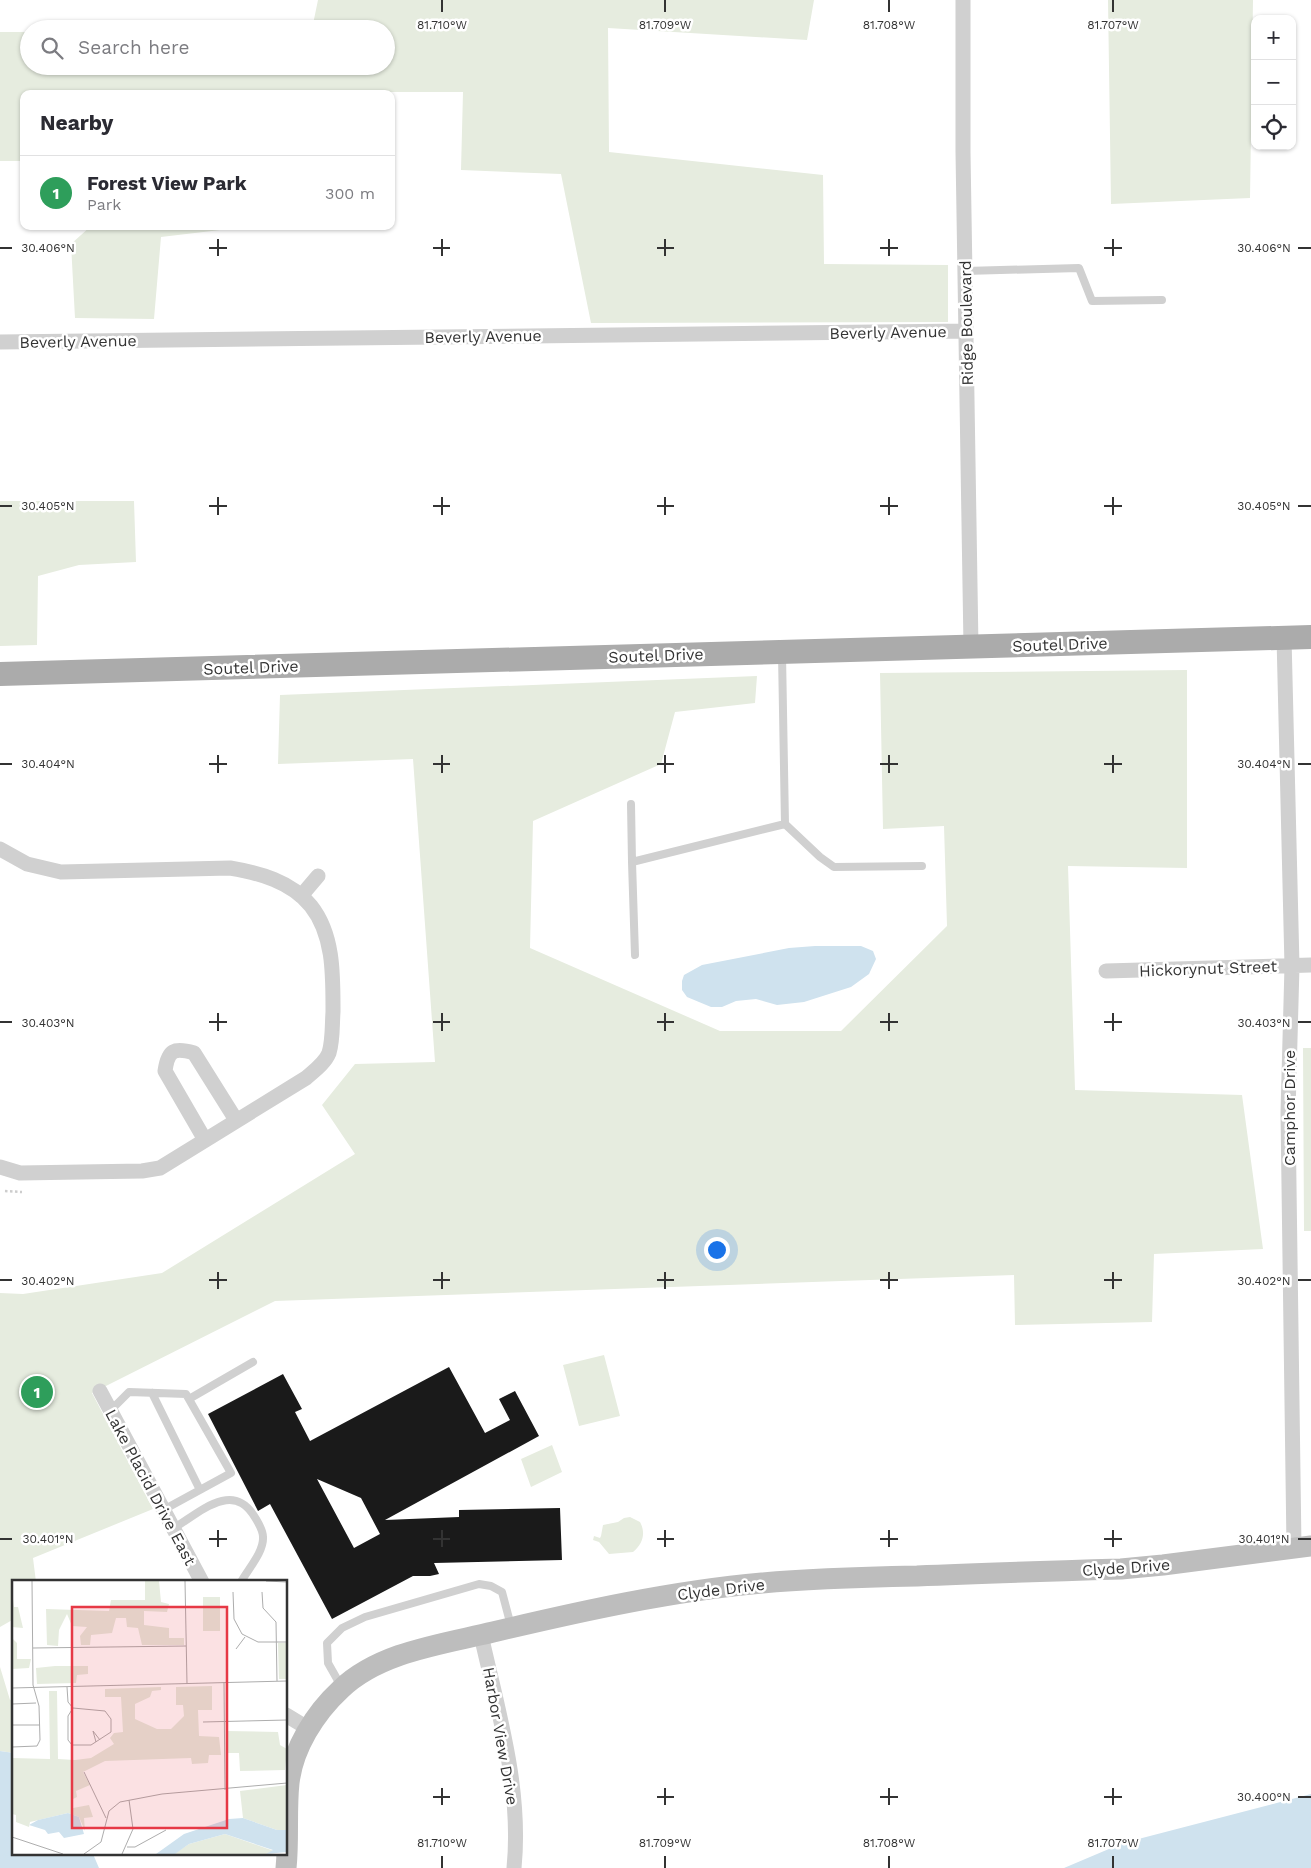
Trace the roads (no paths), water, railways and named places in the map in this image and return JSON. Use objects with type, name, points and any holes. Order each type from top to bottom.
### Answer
[{"type":"main road","name":"Soutel Drive","points":[[0,674],[1311,637]]},
{"type":"street","name":"Ridge Boulevard","points":[[963,0],[971,647]]},
{"type":"street","name":"Beverly Avenue","points":[[0,342],[966,331]]},
{"type":"street","name":"Camphor Drive","points":[[1284,637],[1292,966],[1288,1113],[1303,1547]]},
{"type":"street","points":[[0,1167],[20,1174],[142,1171],[160,1168],[306,1078],[318,1067],[328,1054],[332,1037],[333,1003],[332,964],[321,922],[311,906],[282,882],[256,872],[230,868],[62,872],[27,864],[1,853]]},
{"type":"street","points":[[301,896],[318,876]]},
{"type":"street","name":"Hickorynut Street","points":[[1106,971],[1311,965]]},
{"type":"street","points":[[205,1140],[165,1071],[166,1058],[174,1051],[184,1050],[194,1053],[236,1120]]},
{"type":"street","name":"Lake Placid Drive East","points":[[100,1391],[165,1509],[201,1580]]},
{"type":"street","name":"Clyde Drive","points":[[288,1778],[309,1728],[341,1688],[368,1669],[384,1661],[404,1654],[481,1635],[654,1598],[760,1583],[818,1579],[1121,1569],[1303,1547]]},
{"type":"street","name":"Harbor View Drive","points":[[481,1635],[510,1765],[514,1792],[516,1822],[514,1868]]},
{"type":"street","points":[[288,1716],[309,1728]]},
{"type":"lane","points":[[965,272],[1079,268],[1092,301],[1162,300]]},
{"type":"lane","points":[[782,652],[785,824],[820,857],[834,866],[922,866]]},
{"type":"lane","points":[[630,804],[635,955]]},
{"type":"lane","points":[[632,862],[785,824]]},
{"type":"lane","points":[[189,1399],[253,1362]]},
{"type":"lane","points":[[110,1411],[129,1392],[186,1394],[231,1473],[165,1509]]},
{"type":"lane","points":[[152,1393],[200,1490]]},
{"type":"lane","points":[[174,1528],[201,1510],[220,1501],[234,1500],[243,1503],[251,1511],[260,1526],[263,1538],[259,1553],[242,1580]]},
{"type":"lane","points":[[341,1688],[328,1663],[327,1643],[342,1628],[365,1617],[479,1584],[491,1586],[502,1592],[512,1628]]},
{"type":"water","points":[[861,946],[873,951],[876,959],[869,974],[851,987],[804,1002],[777,1005],[756,999],[736,1001],[722,1007],[711,1007],[687,997],[682,990],[684,975],[702,965],[789,948]]},
{"type":"water","points":[[0,1751],[12,1753],[12,1856],[94,1856],[99,1868],[0,1868]]},
{"type":"water","points":[[1311,1794],[1311,1868],[1064,1868],[1123,1843]]},
{"type":"place","name":"Forest View Park","points":[[37,1392]]}]
